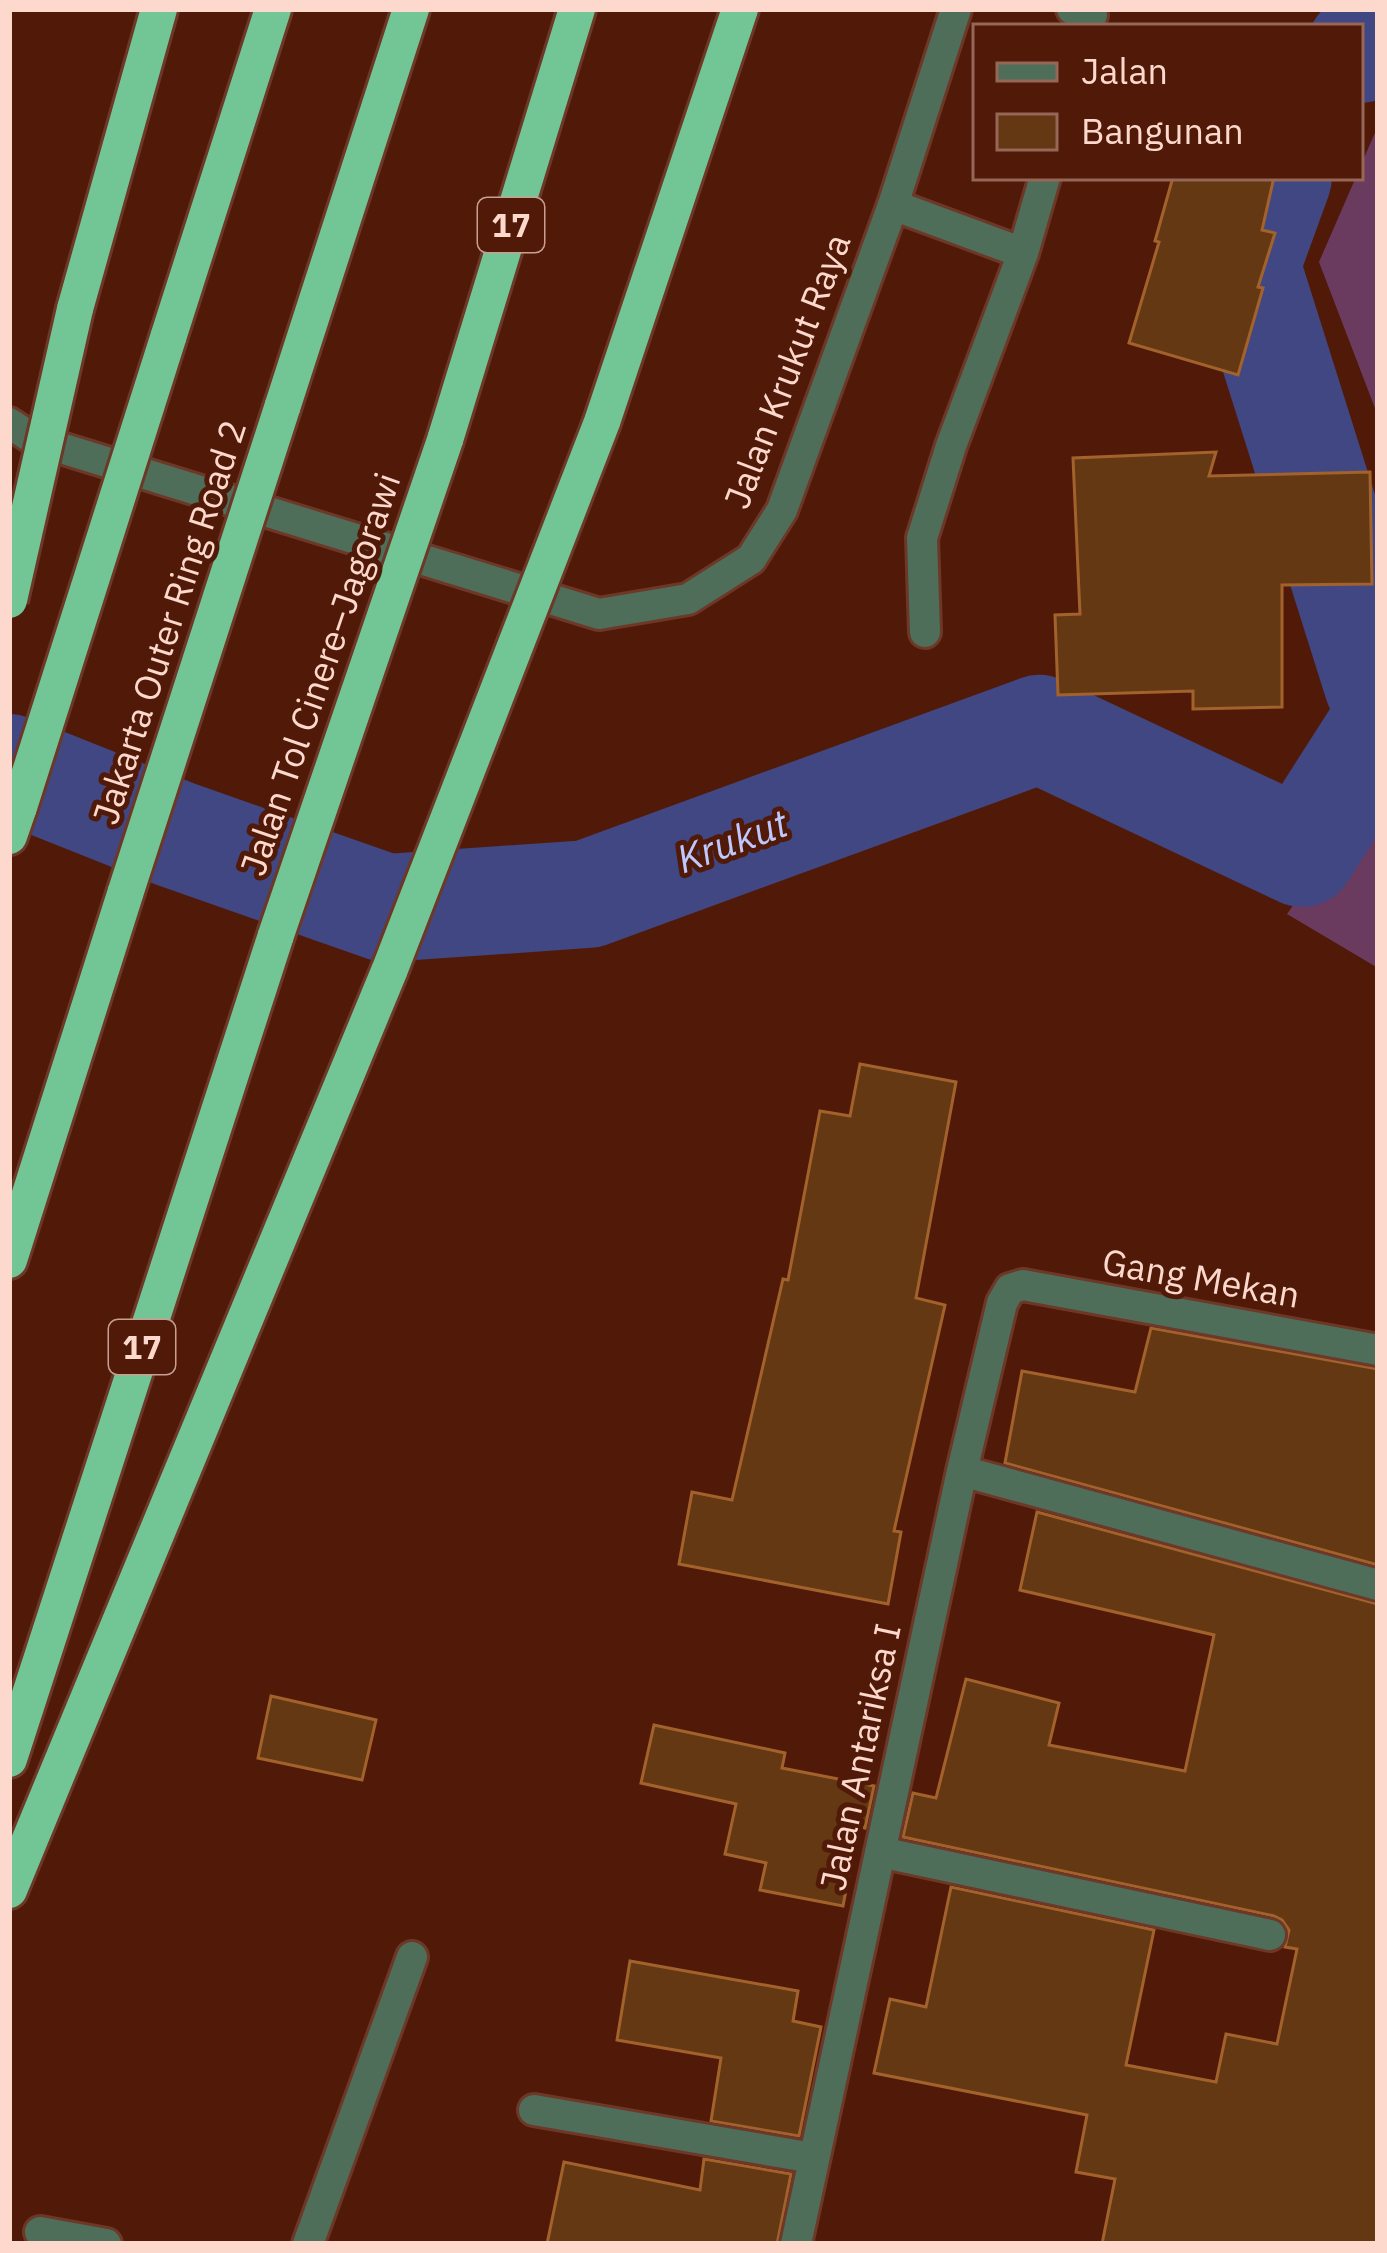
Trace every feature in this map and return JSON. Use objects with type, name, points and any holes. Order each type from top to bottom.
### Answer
[{"type":"highway","points":[[9,600],[75,309],[159,9]]},
{"type":"highway","points":[[14,821],[273,9]]},
{"type":"highway","name":"Jakarta Outer Ring Road 2","points":[[9,1260],[411,9]]},
{"type":"highway","name":"Jalan Tol Cinere–Jagorawi","points":[[9,1759],[276,935],[445,440],[578,9]]},
{"type":"highway","points":[[9,1891],[390,969],[602,422],[740,9]]},
{"type":"street","name":"Jalan Krukut Raya","points":[[9,423],[35,440],[599,614],[688,599],[751,560],[782,510],[893,205],[956,9]]},
{"type":"street","points":[[925,632],[922,538],[1023,254],[1044,180]]},
{"type":"street","points":[[893,205],[1023,254]]},
{"type":"street","name":"Gang Mekan","points":[[1010,1289],[1023,1286],[1378,1350]]},
{"type":"street","name":"Jalan Antariksa I","points":[[796,2244],[962,1471],[1002,1303],[1010,1289]]},
{"type":"street","points":[[962,1471],[1378,1585]]},
{"type":"street","points":[[880,1852],[1270,1935]]},
{"type":"street","points":[[308,2244],[412,1958]]},
{"type":"street","points":[[534,2110],[813,2158]]},
{"type":"street","points":[[40,2232],[106,2244]]},
{"type":"shaded area","points":[[1378,126],[1378,416],[1319,262],[1355,180],[1363,180],[1363,160]]},
{"type":"shaded area","points":[[1378,786],[1378,968],[1287,914]]},
{"type":"building","points":[[1172,180],[1273,180],[1262,230],[1275,233],[1238,375],[1129,343],[1159,242],[1155,241]]},
{"type":"building","points":[[1216,452],[1209,476],[1370,472],[1372,584],[1282,585],[1282,707],[1193,709],[1193,691],[1058,695],[1055,615],[1080,614],[1073,458]]},
{"type":"building","points":[[860,1064],[956,1082],[916,1298],[945,1305],[894,1531],[901,1532],[888,1604],[679,1564],[692,1492],[732,1500],[783,1279],[788,1280],[820,1111],[850,1116]]},
{"type":"building","points":[[1151,1328],[1378,1369],[1378,1565],[1005,1463],[1022,1371],[1135,1392]]},
{"type":"building","points":[[1037,1512],[1378,1604],[1378,2244],[1102,2244],[1115,2179],[1076,2172],[1087,2115],[874,2073],[890,1999],[926,2007],[951,1887],[1154,1930],[1126,2065],[1216,2082],[1226,2034],[1277,2044],[1297,1949],[1285,1947],[1289,1930],[1282,1920],[903,1837],[913,1793],[936,1798],[966,1679],[1059,1703],[1049,1745],[1185,1771],[1214,1635],[1020,1590]]},
{"type":"building","points":[[271,1696],[376,1720],[362,1780],[258,1758]]},
{"type":"building","points":[[654,1725],[785,1753],[782,1768],[874,1786],[865,1828],[858,1826],[843,1906],[760,1890],[766,1863],[725,1854],[736,1804],[641,1783]]},
{"type":"building","points":[[630,1961],[798,1991],[793,2021],[821,2027],[799,2136],[711,2121],[721,2058],[617,2040]]},
{"type":"building","points":[[704,2159],[791,2174],[777,2244],[547,2244],[564,2162],[700,2190]]},
{"type":"waterway","name":"Krukut","points":[[1363,47],[1378,36]]},
{"type":"waterway","name":"Krukut","points":[[1277,180],[1246,265],[1378,684]]},
{"type":"waterway","name":"Krukut","points":[[9,768],[175,834],[386,908],[588,894],[1039,729],[1302,853],[1378,734]]}]
